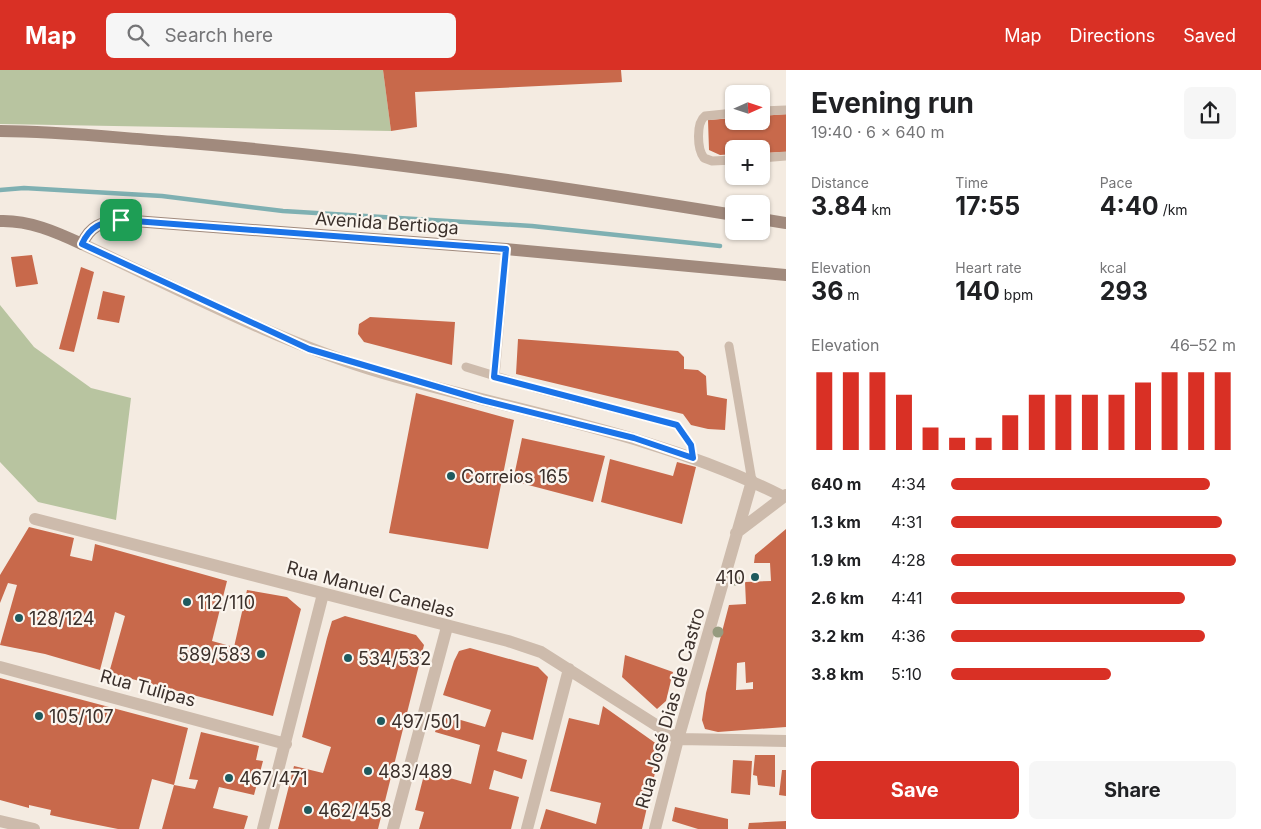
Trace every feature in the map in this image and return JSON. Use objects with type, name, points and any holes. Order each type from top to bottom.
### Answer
[{"type":"street","points":[[0,131],[34,131],[230,146],[383,162],[725,213]]},
{"type":"street","name":"Avenida Bertioga","points":[[82,244],[86,234],[94,226],[121,220],[506,249],[786,275]]},
{"type":"street","points":[[770,220],[786,223]]},
{"type":"street","points":[[0,221],[29,224],[52,230],[309,349],[473,398],[634,438],[693,458],[752,481],[784,496],[736,533]]},
{"type":"street","name":"Rua José Dias de Castro","points":[[655,829],[678,739],[752,481]]},
{"type":"street","name":"Rua Manuel Canelas","points":[[36,519],[447,627],[508,641],[541,652],[678,739]]},
{"type":"street","points":[[263,829],[323,594]]},
{"type":"street","points":[[393,829],[447,627]]},
{"type":"street","name":"Rua Tulipas","points":[[0,666],[286,744]]},
{"type":"street","points":[[527,829],[568,669]]},
{"type":"street","points":[[678,739],[786,741]]},
{"type":"street","points":[[0,821],[34,829]]},
{"type":"lane","points":[[770,111],[786,110]]},
{"type":"lane","points":[[725,114],[705,116],[702,118],[699,127],[700,150],[704,158],[712,161],[725,160]]},
{"type":"lane","points":[[770,157],[786,156]]},
{"type":"lane","points":[[494,377],[506,249]]},
{"type":"lane","points":[[729,346],[752,481]]},
{"type":"lane","points":[[466,367],[494,377],[677,425],[691,445],[693,458]]},
{"type":"green space","points":[[0,70],[383,70],[391,131],[0,124]]},
{"type":"green space","points":[[0,305],[34,347],[91,388],[131,398],[116,520],[38,502],[0,462]]},
{"type":"building","points":[[383,70],[621,70],[622,82],[415,92],[417,127],[391,131]]},
{"type":"building","points":[[786,114],[786,152],[770,153],[770,140],[725,140],[725,155],[720,155],[709,150],[708,120],[725,119],[725,130],[770,130],[770,115]]},
{"type":"building","points":[[32,255],[38,284],[16,287],[11,257]]},
{"type":"building","points":[[81,267],[94,272],[74,352],[59,349]]},
{"type":"building","points":[[103,291],[125,296],[119,323],[97,319]]},
{"type":"building","points":[[370,317],[455,322],[452,365],[364,342],[358,334],[359,324]]},
{"type":"building","points":[[518,339],[678,351],[684,357],[684,369],[698,370],[706,376],[707,395],[727,399],[725,430],[691,425],[683,414],[516,374]]},
{"type":"building","name":"Correios 165","points":[[416,393],[514,420],[488,549],[389,533]]},
{"type":"building","points":[[522,438],[605,456],[593,502],[513,481]]},
{"type":"building","points":[[610,459],[673,476],[677,462],[696,467],[682,524],[601,502]]},
{"type":"building","points":[[29,527],[74,538],[70,556],[92,561],[95,544],[227,581],[212,641],[234,647],[247,590],[287,597],[301,609],[273,716],[109,673],[125,616],[115,612],[100,670],[45,654],[0,645],[17,585],[8,583],[0,603],[0,575]]},
{"type":"building","points":[[786,529],[786,727],[718,732],[705,729],[702,720],[706,693],[729,605],[746,604],[745,582],[771,581],[770,563],[754,563],[755,555]],"holes":[[[745,662],[746,683],[753,682],[753,689],[736,690],[737,663]]]},
{"type":"building","points":[[345,616],[416,635],[424,645],[378,829],[278,829],[294,766],[323,773],[331,747],[302,737],[332,621]]},
{"type":"building","points":[[470,648],[538,667],[548,677],[533,740],[502,732],[497,751],[527,760],[522,779],[494,770],[489,789],[519,797],[511,829],[419,829],[424,812],[415,810],[425,771],[471,784],[480,745],[435,732],[440,714],[485,727],[491,710],[443,695],[459,651]]},
{"type":"building","points":[[625,655],[673,672],[666,701],[657,709],[622,677]]},
{"type":"building","points":[[0,678],[188,728],[174,785],[152,779],[139,829],[118,829],[73,820],[50,815],[51,810],[29,805],[29,808],[0,800]]},
{"type":"building","points":[[603,706],[661,747],[642,829],[540,829],[546,809],[596,824],[601,803],[550,791],[569,718],[599,725]]},
{"type":"building","points":[[201,732],[259,746],[256,760],[263,761],[254,795],[219,787],[213,808],[248,816],[244,829],[162,829],[174,785],[195,789],[198,780],[189,779]]},
{"type":"building","points":[[755,755],[775,755],[775,787],[758,785],[757,776],[753,775]]},
{"type":"building","points":[[733,760],[752,761],[750,795],[731,793]]},
{"type":"building","points":[[782,770],[786,770],[786,796],[779,795]]},
{"type":"building","points":[[675,807],[728,819],[728,829],[698,829],[672,821]]},
{"type":"building","points":[[786,821],[786,829],[748,829],[749,823]]},
{"type":"waterway","points":[[0,190],[24,188],[162,196],[283,211],[532,226],[720,246]]},
{"type":"place","name":"Correios 165","points":[[451,476]]},
{"type":"place","name":"410","points":[[755,577]]},
{"type":"place","name":"112/110","points":[[187,602]]},
{"type":"place","name":"128/124","points":[[19,618]]},
{"type":"place","name":"589/583","points":[[261,654]]},
{"type":"place","name":"534/532","points":[[348,658]]},
{"type":"place","name":"105/107","points":[[39,716]]},
{"type":"place","name":"497/501","points":[[381,721]]},
{"type":"place","name":"483/489","points":[[368,771]]},
{"type":"place","name":"467/471","points":[[229,778]]},
{"type":"place","name":"462/458","points":[[308,810]]},
{"type":"route","points":[[121,220],[506,249],[494,377],[677,425],[691,445],[693,458],[634,438],[482,400],[309,349],[82,244],[86,234],[94,226],[121,220]]}]
